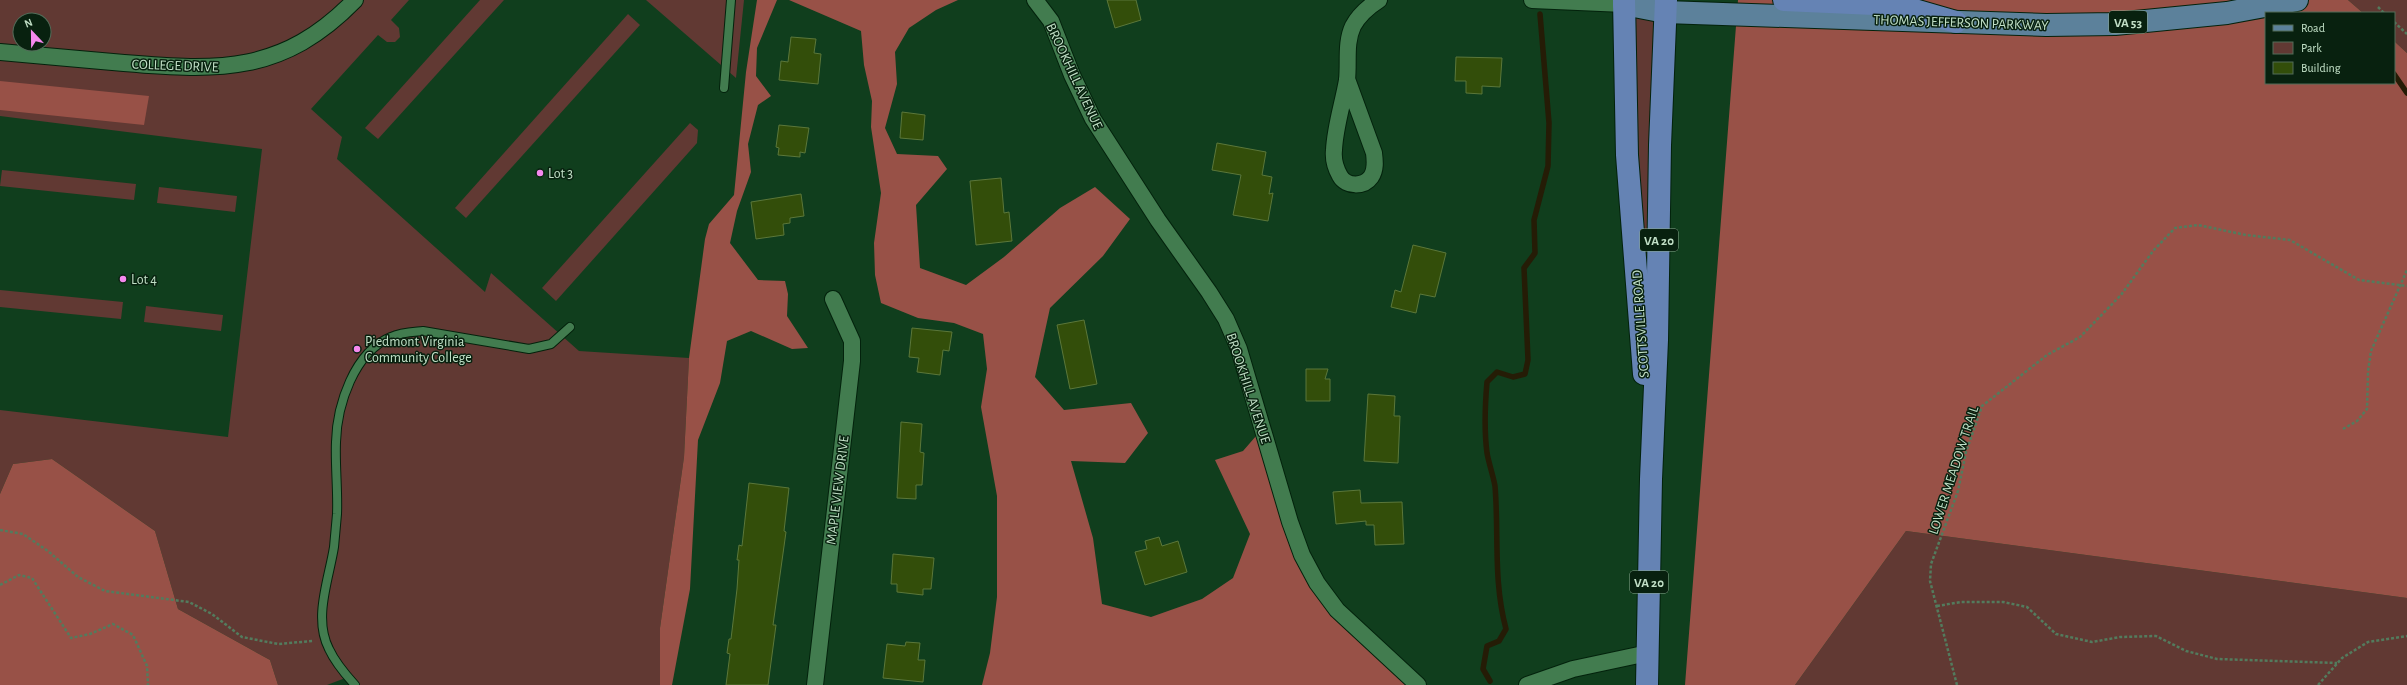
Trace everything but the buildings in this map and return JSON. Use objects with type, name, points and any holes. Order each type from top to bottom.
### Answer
[{"type":"highway","points":[[1784,0],[1897,5],[1956,22]]},
{"type":"highway","name":"SCOTTSVILLE ROAD","points":[[1624,2],[1628,155],[1651,479]]},
{"type":"highway","name":"SCOTTSVILLE ROAD","points":[[1647,685],[1651,479],[1657,340],[1666,6]]},
{"type":"main road","name":"THOMAS JEFFERSON PARKWAY","points":[[1624,2],[1666,6],[1956,22],[2046,25],[2115,24],[2227,12],[2297,0]]},
{"type":"street","name":"COLLEGE DRIVE","points":[[0,52],[202,69],[238,65],[289,49],[320,31],[354,0]]},
{"type":"street","name":"BROOKHILL AVENUE","points":[[1034,0],[1051,21],[1072,75],[1093,119],[1158,220],[1209,292],[1226,320],[1239,349],[1290,522],[1302,555],[1317,583],[1338,610],[1418,685]]},
{"type":"street","points":[[1347,79],[1374,153],[1375,165],[1372,177],[1364,183],[1355,185],[1340,178],[1335,164],[1334,150],[1347,79],[1348,42],[1353,27],[1362,14],[1378,0]]},
{"type":"street","points":[[1532,0],[1624,2]]},
{"type":"street","name":"MAPLE VIEW DRIVE","points":[[815,685],[852,361],[852,341],[833,299]]},
{"type":"street","points":[[1527,685],[1573,669],[1648,653]]},
{"type":"lane","points":[[724,88],[731,0]]},
{"type":"lane","points":[[355,685],[340,667],[328,647],[323,624],[323,600],[334,548],[337,513],[336,440],[340,415],[348,386],[360,364],[373,348],[390,337],[406,332],[424,331],[528,349],[551,344],[570,327]]},
{"type":"path","points":[[2378,7],[2383,12]]},
{"type":"path","points":[[2395,23],[2407,34]]},
{"type":"path","name":"LOWER MEADOW TRAIL","points":[[1957,685],[1930,581],[1931,564],[1958,490],[1966,452],[1982,406],[2047,355],[2080,337],[2122,295],[2153,251],[2175,228],[2198,225],[2246,235],[2290,240],[2359,280],[2402,284],[2407,286]]},
{"type":"path","points":[[2344,429],[2357,421],[2367,408],[2368,371],[2371,351],[2407,270]]},
{"type":"path","points":[[0,530],[23,534],[48,551],[78,577],[105,591],[189,602],[212,614],[242,638],[278,644],[326,640]]},
{"type":"path","points":[[0,585],[19,575],[32,578],[71,638],[90,634],[113,624],[133,635],[147,666],[148,685]]},
{"type":"path","points":[[1937,606],[1961,602],[2003,602],[2027,607],[2056,634],[2092,642],[2120,637],[2156,636],[2186,651],[2217,659],[2337,663]]},
{"type":"path","points":[[2318,685],[2342,658],[2368,642],[2407,636]]},
{"type":"green space","points":[[0,0],[409,0],[391,20],[399,28],[400,37],[395,42],[387,42],[378,35],[311,109],[342,137],[337,159],[485,292],[491,273],[579,351],[689,358],[684,457],[660,628],[660,685],[355,685],[348,677],[327,685],[278,685],[270,660],[178,609],[155,531],[52,459],[13,464],[0,494],[0,410],[228,437],[262,149],[0,116]]},
{"type":"green space","points":[[480,0],[504,0],[378,139],[365,128]]},
{"type":"green space","points":[[646,0],[744,0],[736,78]]},
{"type":"green space","points":[[1624,0],[1666,0],[1651,479]]},
{"type":"green space","points":[[2348,0],[2407,0],[2407,53],[2395,42],[2395,12],[2362,12]]},
{"type":"green space","points":[[628,14],[640,25],[466,218],[455,208]]},
{"type":"green space","points":[[690,123],[698,130],[697,143],[556,301],[542,288]]},
{"type":"green space","points":[[2,170],[136,184],[134,200],[0,186]]},
{"type":"green space","points":[[159,187],[237,196],[235,212],[157,203]]},
{"type":"green space","points":[[0,290],[123,302],[121,319],[0,307]]},
{"type":"green space","points":[[146,306],[223,315],[221,331],[144,322]]},
{"type":"green space","points":[[1906,531],[2407,598],[2407,685],[1795,685]]},
{"type":"shaded area","points":[[757,0],[777,0],[757,48],[756,76],[771,96],[758,105],[748,144],[751,172],[737,211],[730,243],[758,280],[785,281],[788,294],[787,316],[808,348],[792,349],[751,331],[727,341],[720,383],[698,440],[690,589],[672,685],[660,685],[660,628],[684,457],[689,358],[705,239],[709,224],[734,195],[746,72]]},
{"type":"shaded area","points":[[789,0],[958,0],[936,10],[909,28],[895,52],[897,84],[885,128],[897,154],[938,156],[947,169],[916,205],[920,268],[966,285],[1004,257],[1060,208],[1095,187],[1130,219],[1103,256],[1050,308],[1035,377],[1064,410],[1131,403],[1148,433],[1125,463],[1071,461],[1093,538],[1102,604],[1151,617],[1202,599],[1233,578],[1250,534],[1215,460],[1243,451],[1263,428],[1317,583],[1414,685],[982,685],[990,653],[997,597],[997,496],[981,407],[987,369],[983,334],[954,323],[918,318],[881,303],[875,275],[874,243],[881,193],[871,127],[872,101],[864,65],[861,31]]},
{"type":"shaded area","points":[[1738,0],[2348,0],[2362,12],[2265,12],[2265,84],[2395,84],[2395,42],[2407,53],[2407,598],[1906,531],[1795,685],[1685,685]]},
{"type":"shaded area","points":[[0,81],[149,96],[144,125],[0,110]]},
{"type":"shaded area","points":[[52,459],[155,531],[178,609],[270,660],[278,685],[0,685],[0,494],[13,464]]},
{"type":"waterway","points":[[1490,681],[1483,669],[1487,646],[1499,641],[1506,629],[1499,593],[1495,486],[1486,444],[1486,391],[1487,382],[1497,372],[1513,377],[1525,374],[1528,360],[1524,268],[1535,253],[1534,220],[1548,166],[1549,123],[1540,14]]},
{"type":"waterway","points":[[2395,75],[2407,93]]},
{"type":"place","name":"Lot 3","points":[[540,173]]},
{"type":"place","name":"Lot 4","points":[[123,279]]},
{"type":"place","name":"Piedmont Virginia Community College","points":[[357,349]]}]
